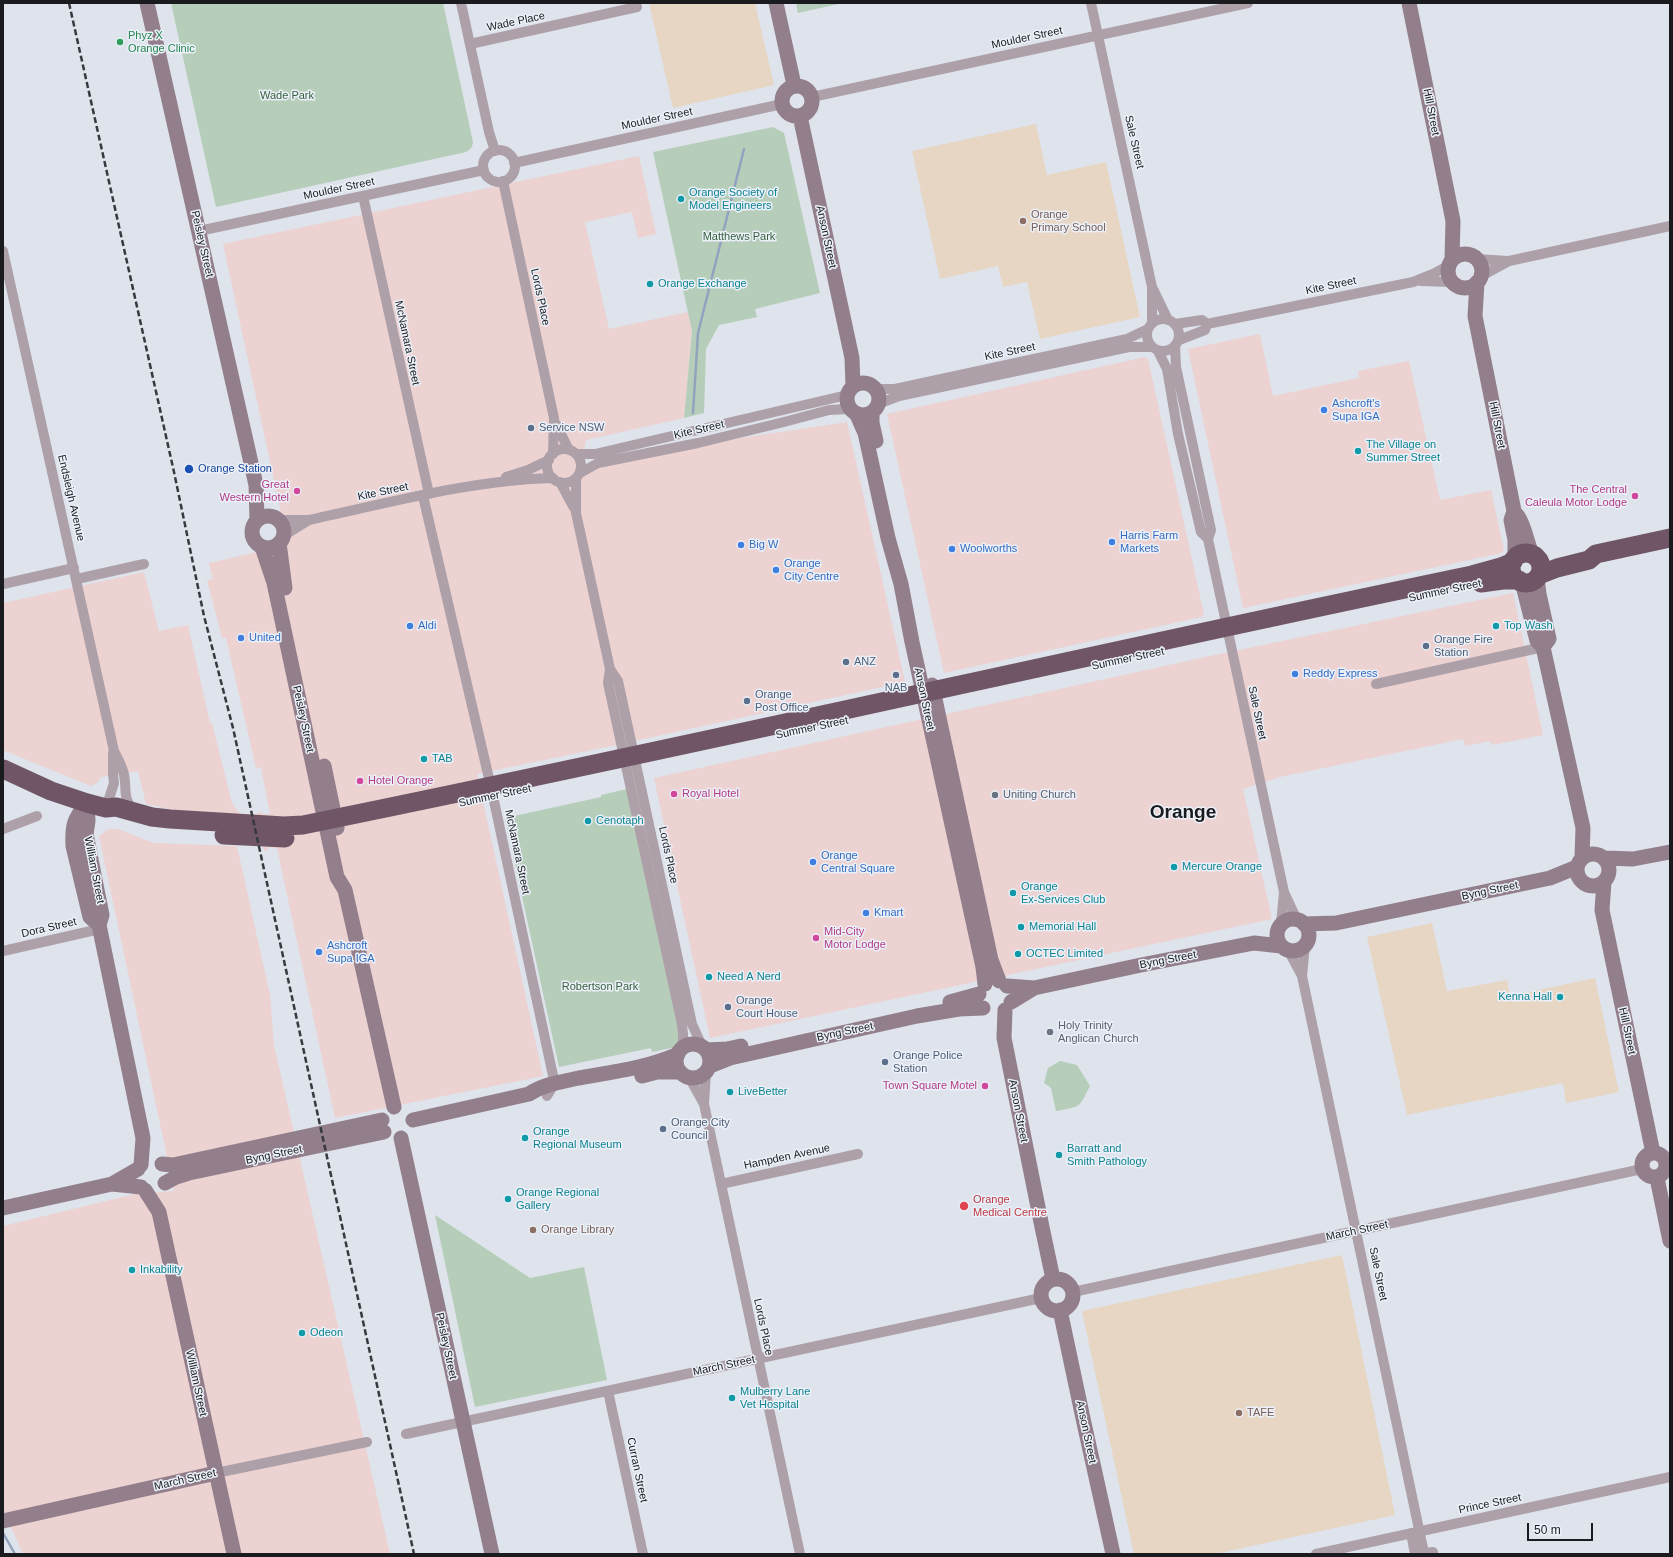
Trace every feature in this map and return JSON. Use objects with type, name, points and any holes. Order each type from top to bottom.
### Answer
[{"type":"highway","name":"Summer Street","points":[[106,808],[114,816],[147,827],[163,830],[274,838],[305,836],[331,826],[1228,632],[1501,567],[1527,568],[1555,556],[1588,551],[1596,554],[1670,538]]},
{"type":"highway","name":"Summer Street","points":[[3,769],[51,791],[87,803],[106,808],[116,807],[152,817],[284,826],[331,826]]},
{"type":"street","name":"Peisley Street","points":[[147,3],[256,485],[256,520]]},
{"type":"street","points":[[461,3],[489,132],[495,151]]},
{"type":"street","points":[[776,3],[794,85]]},
{"type":"street","name":"Sale Street","points":[[1091,3],[1152,287],[1150,326]]},
{"type":"street","name":"Moulder Street","points":[[812,98],[1248,3]]},
{"type":"street","name":"Hill Street","points":[[1408,3],[1453,221],[1450,262]]},
{"type":"street","name":"Wade Place","points":[[470,44],[637,7]]},
{"type":"street","points":[[794,85],[806,88],[811,94],[813,102],[810,109],[800,116],[788,114],[782,104],[784,93],[787,89],[794,85]]},
{"type":"street","name":"Moulder Street","points":[[514,163],[782,104]]},
{"type":"street","name":"Anson Street","points":[[800,116],[852,358],[865,433],[888,538],[902,584],[930,697]]},
{"type":"street","points":[[495,151],[507,152],[514,163],[512,174],[503,181],[491,179],[484,170],[485,158],[495,151]]},
{"type":"street","name":"Moulder Street","points":[[199,231],[484,170]]},
{"type":"street","name":"Lords Place","points":[[503,181],[554,418],[551,457]]},
{"type":"street","name":"McNamara Street","points":[[363,196],[426,495],[492,792],[551,1089]]},
{"type":"street","name":"Hill Street","points":[[1453,221],[1472,256]]},
{"type":"street","points":[[1510,261],[1463,254],[1450,262],[1448,274],[1455,284],[1468,287],[1510,261],[1670,226]]},
{"type":"street","name":"Endsleigh Avenue","points":[[3,251],[5,270],[77,579],[114,751],[124,772],[125,796],[131,808],[135,812]]},
{"type":"street","points":[[1472,256],[1481,267],[1479,279]]},
{"type":"street","name":"Kite Street","points":[[1207,324],[1413,282],[1433,274],[1450,262]]},
{"type":"street","name":"Hill Street","points":[[1479,279],[1475,316],[1514,511],[1511,520],[1515,540],[1539,594],[1548,639],[1543,647],[1583,828],[1596,865],[1602,910],[1653,1153]]},
{"type":"street","name":"Kite Street","points":[[1413,282],[1455,284]]},
{"type":"street","name":"Hill Street","points":[[1455,284],[1475,316]]},
{"type":"street","name":"Sale Street","points":[[1152,287],[1171,322]]},
{"type":"street","points":[[1162,319],[1171,322],[1179,332],[1177,343],[1167,351],[1155,349],[1147,339],[1150,326],[1162,319]]},
{"type":"street","name":"Kite Street","points":[[1171,322],[1202,320],[1207,324]]},
{"type":"street","name":"Kite Street","points":[[1177,343],[1205,330],[1207,324]]},
{"type":"street","name":"Kite Street","points":[[573,452],[595,454],[1127,339],[1150,326]]},
{"type":"street","name":"Sale Street","points":[[1177,343],[1176,367],[1212,530],[1208,539]]},
{"type":"street","name":"Kite Street","points":[[876,408],[899,396],[1129,347],[1155,349]]},
{"type":"street","name":"Sale Street","points":[[1155,349],[1167,369],[1178,434],[1201,532],[1208,539],[1284,892],[1304,932],[1302,976],[1357,1231],[1415,1533],[1423,1554]]},
{"type":"street","points":[[858,396],[862,416],[876,408]]},
{"type":"street","name":"Anson Street","points":[[858,396],[879,399],[872,423],[930,697],[983,967],[995,997],[1054,1279]]},
{"type":"street","name":"Kite Street","points":[[578,476],[598,463],[698,443],[784,422],[829,410],[858,396]]},
{"type":"street","name":"Lords Place","points":[[554,418],[573,452]]},
{"type":"street","points":[[558,451],[573,452],[581,463],[578,476],[568,483],[556,480],[548,470],[551,457],[558,451]]},
{"type":"street","name":"Kite Street","points":[[485,484],[528,470],[551,457]]},
{"type":"street","name":"Lords Place","points":[[578,476],[576,513],[610,669],[618,681],[630,762],[682,1030],[680,1051]]},
{"type":"street","name":"Kite Street","points":[[276,518],[309,520],[485,484],[530,479],[556,480]]},
{"type":"street","name":"Lords Place","points":[[556,480],[576,513]]},
{"type":"street","name":"Peisley Street","points":[[256,485],[276,518]]},
{"type":"street","points":[[261,517],[276,518],[284,528],[281,540],[271,548],[262,547],[254,540],[252,535],[252,530],[256,520],[261,517]]},
{"type":"street","name":"Kite Street","points":[[281,540],[309,520]]},
{"type":"street","name":"Peisley Street","points":[[281,540],[284,583],[308,691],[331,826]]},
{"type":"street","name":"Peisley Street","points":[[262,547],[274,583],[307,732],[331,826],[346,875],[345,890],[394,1107]]},
{"type":"street","points":[[77,579],[144,564]]},
{"type":"street","points":[[3,584],[74,568]]},
{"type":"street","points":[[1376,684],[1543,647]]},
{"type":"street","name":"Endsleigh Avenue","points":[[106,808],[114,783],[112,774],[114,751]]},
{"type":"street","name":"Lords Place","points":[[630,762],[692,1024],[704,1048]]},
{"type":"street","name":"William Street","points":[[87,803],[88,821],[86,834],[102,915],[99,927],[144,1138],[160,1163]]},
{"type":"street","points":[[3,829],[37,816]]},
{"type":"street","name":"Byng Street","points":[[1304,932],[1336,923],[1550,878],[1596,865],[1670,852]]},
{"type":"street","points":[[1585,884],[1600,885],[1596,865]]},
{"type":"street","name":"Hill Street","points":[[1596,865],[1578,877],[1585,884],[1602,910]]},
{"type":"street","name":"Byng Street","points":[[1550,878],[1585,884]]},
{"type":"street","name":"Sale Street","points":[[1284,892],[1282,938],[1302,976]]},
{"type":"street","points":[[1289,920],[1304,932],[1297,950],[1282,938],[1289,920]]},
{"type":"street","name":"Dora Street","points":[[3,951],[99,927]]},
{"type":"street","name":"Byng Street","points":[[704,1048],[727,1049],[963,1000],[995,997],[1141,965],[1282,938]]},
{"type":"street","name":"Byng Street","points":[[708,1069],[730,1058],[874,1025],[969,1008],[995,997]]},
{"type":"street","points":[[413,1120],[529,1094],[538,1088],[551,1089],[657,1072],[698,1077],[708,1069],[710,1060],[704,1048],[692,1044],[655,1063],[551,1089]]},
{"type":"street","points":[[680,1051],[676,1062],[684,1075]]},
{"type":"street","name":"Lords Place","points":[[708,1069],[704,1104],[800,1554]]},
{"type":"street","name":"Lords Place","points":[[684,1075],[704,1104]]},
{"type":"street","points":[[394,1107],[399,1107],[408,1111],[413,1120],[413,1125],[409,1134],[401,1138],[392,1138],[383,1126],[386,1112],[394,1107]]},
{"type":"street","name":"Byng Street","points":[[160,1163],[173,1165],[383,1126]]},
{"type":"street","name":"Byng Street","points":[[164,1185],[189,1173],[383,1126]]},
{"type":"street","name":"William Street","points":[[139,1167],[144,1138]]},
{"type":"street","name":"Peisley Street","points":[[401,1138],[492,1554]]},
{"type":"street","points":[[1653,1153],[1662,1156],[1668,1163],[1664,1173],[1657,1178],[1648,1176],[1642,1170],[1642,1160],[1648,1154],[1653,1153]]},
{"type":"street","name":"Hampden Avenue","points":[[721,1184],[858,1154]]},
{"type":"street","points":[[3,1208],[112,1184],[154,1191],[164,1185],[167,1178],[166,1171],[160,1163],[150,1160],[112,1184]]},
{"type":"street","points":[[139,1167],[136,1178],[143,1188]]},
{"type":"street","name":"March Street","points":[[1073,1292],[1642,1170]]},
{"type":"street","points":[[1657,1178],[1670,1242]]},
{"type":"street","name":"William Street","points":[[159,1212],[164,1185]]},
{"type":"street","name":"William Street","points":[[143,1188],[159,1212],[234,1554]]},
{"type":"street","points":[[1059,1278],[1068,1283],[1073,1292],[1072,1302],[1069,1306],[1055,1311],[1046,1307],[1041,1298],[1042,1288],[1049,1281],[1054,1279],[1059,1278]]},
{"type":"street","name":"March Street","points":[[406,1434],[1041,1298]]},
{"type":"street","name":"Anson Street","points":[[1060,1310],[1113,1554]]},
{"type":"street","name":"Curran Street","points":[[608,1391],[643,1554]]},
{"type":"street","name":"March Street","points":[[6,1520],[216,1473],[367,1442]]},
{"type":"street","name":"Prince Street","points":[[1316,1554],[1670,1477]]},
{"type":"shaded area","points":[[649,3],[755,3],[774,85],[673,108]]},
{"type":"shaded area","name":"Orange Primary School","points":[[1036,124],[1047,175],[1106,162],[1140,317],[1040,339],[1027,282],[1003,287],[998,266],[940,279],[912,151]]},
{"type":"shaded area","points":[[639,156],[656,234],[638,238],[632,212],[585,222],[609,329],[688,312],[692,331],[684,418],[586,440],[580,473],[668,449],[847,422],[905,682],[477,774],[543,1076],[335,1118],[277,848],[268,847],[267,851],[264,851],[254,814],[261,811],[263,814],[270,814],[261,767],[256,768],[226,638],[222,638],[207,580],[213,579],[209,563],[288,545],[223,244]]},
{"type":"shaded area","points":[[1260,334],[1273,396],[1359,378],[1358,371],[1409,361],[1440,500],[1491,490],[1504,550],[1502,553],[1243,608],[1188,349]]},
{"type":"shaded area","points":[[1145,357],[1148,359],[1204,614],[1202,617],[944,673],[887,414]]},
{"type":"shaded area","points":[[144,572],[159,631],[188,625],[210,723],[212,723],[232,803],[240,814],[174,810],[146,804],[138,771],[101,777],[97,783],[91,786],[3,750],[3,603]]},
{"type":"shaded area","points":[[1513,593],[1543,735],[1492,745],[1490,741],[1465,746],[1463,739],[1280,777],[1243,789],[1272,919],[710,1038],[654,778],[1210,656]]},
{"type":"shaded area","points":[[109,829],[117,829],[154,843],[237,846],[270,995],[274,1045],[390,1554],[23,1554],[13,1531],[3,1516],[3,1226],[135,1194],[174,1191],[99,836]]},
{"type":"shaded area","points":[[1432,923],[1447,991],[1507,980],[1510,996],[1595,978],[1619,1092],[1566,1103],[1563,1083],[1407,1115],[1367,937]]},
{"type":"shaded area","name":"TAFE","points":[[1342,1255],[1395,1515],[1215,1554],[1134,1554],[1082,1311]]},
{"type":"green space","name":"Wade Park","points":[[171,3],[443,3],[473,142],[472,147],[466,152],[216,207]]},
{"type":"green space","points":[[796,3],[843,3],[798,13]]},
{"type":"green space","name":"Matthews Park","points":[[773,127],[784,133],[820,293],[755,309],[757,317],[719,325],[706,349],[704,413],[684,418],[692,331],[653,152]]},
{"type":"green space","name":"Robertson Park","points":[[627,789],[680,1039],[676,1047],[652,1052],[651,1048],[559,1067],[505,818],[601,797],[601,795]]},
{"type":"green space","points":[[1060,1061],[1077,1065],[1090,1086],[1081,1103],[1075,1107],[1056,1111],[1051,1088],[1044,1083],[1048,1068]]},
{"type":"green space","points":[[435,1215],[530,1278],[584,1267],[607,1380],[475,1407]]},
{"type":"waterway","points":[[693,413],[698,333],[744,149]]},
{"type":"waterway","points":[[3,1533],[15,1554]]},
{"type":"railway","points":[[69,3],[174,472],[204,616],[233,728],[414,1554]]},
{"type":"place","name":"Phyz X Orange Clinic","points":[[120,42]]},
{"type":"place","name":"Orange Society of Model Engineers","points":[[681,199]]},
{"type":"place","name":"Orange Primary School","points":[[1023,221]]},
{"type":"place","name":"Orange Exchange","points":[[650,284]]},
{"type":"place","name":"Ashcroft's Supa IGA","points":[[1324,410]]},
{"type":"place","name":"Service NSW","points":[[531,428]]},
{"type":"place","name":"The Village on Summer Street","points":[[1358,451]]},
{"type":"place","name":"Orange Station","points":[[189,469]]},
{"type":"place","name":"Great Western Hotel","points":[[297,491]]},
{"type":"place","name":"The Central Caleula Motor Lodge","points":[[1635,496]]},
{"type":"place","name":"Harris Farm Markets","points":[[1112,542]]},
{"type":"place","name":"Big W","points":[[741,545]]},
{"type":"place","name":"Woolworths","points":[[952,549]]},
{"type":"place","name":"Orange City Centre","points":[[776,570]]},
{"type":"place","name":"Aldi","points":[[410,626]]},
{"type":"place","name":"Top Wash","points":[[1496,626]]},
{"type":"place","name":"United","points":[[241,638]]},
{"type":"place","name":"Orange Fire Station","points":[[1426,646]]},
{"type":"place","name":"ANZ","points":[[846,662]]},
{"type":"place","name":"Reddy Express","points":[[1295,674]]},
{"type":"place","name":"NAB","points":[[896,675]]},
{"type":"place","name":"Orange Post Office","points":[[747,701]]},
{"type":"place","name":"TAB","points":[[424,759]]},
{"type":"place","name":"Hotel Orange","points":[[360,781]]},
{"type":"place","name":"Royal Hotel","points":[[674,794]]},
{"type":"place","name":"Uniting Church","points":[[995,795]]},
{"type":"place","name":"Cenotaph","points":[[588,821]]},
{"type":"place","name":"Orange Central Square","points":[[813,862]]},
{"type":"place","name":"Mercure Orange","points":[[1174,867]]},
{"type":"place","name":"Orange Ex-Services Club","points":[[1013,893]]},
{"type":"place","name":"Kmart","points":[[866,913]]},
{"type":"place","name":"Memorial Hall","points":[[1021,927]]},
{"type":"place","name":"Mid-City Motor Lodge","points":[[816,938]]},
{"type":"place","name":"Ashcroft Supa IGA","points":[[319,952]]},
{"type":"place","name":"OCTEC Limited","points":[[1018,954]]},
{"type":"place","name":"Need A Nerd","points":[[709,977]]},
{"type":"place","name":"Kenna Hall","points":[[1560,997]]},
{"type":"place","name":"Orange Court House","points":[[728,1007]]},
{"type":"place","name":"Holy Trinity Anglican Church","points":[[1050,1032]]},
{"type":"place","name":"Orange Police Station","points":[[885,1062]]},
{"type":"place","name":"Town Square Motel","points":[[985,1086]]},
{"type":"place","name":"LiveBetter","points":[[730,1092]]},
{"type":"place","name":"Orange City Council","points":[[663,1129]]},
{"type":"place","name":"Orange Regional Museum","points":[[525,1138]]},
{"type":"place","name":"Barratt and Smith Pathology","points":[[1059,1155]]},
{"type":"place","name":"Orange Regional Gallery","points":[[508,1199]]},
{"type":"place","name":"Orange Medical Centre","points":[[964,1206]]},
{"type":"place","name":"Orange Library","points":[[533,1230]]},
{"type":"place","name":"Inkability","points":[[132,1270]]},
{"type":"place","name":"Odeon","points":[[302,1333]]},
{"type":"place","name":"Mulberry Lane Vet Hospital","points":[[732,1398]]},
{"type":"place","name":"TAFE","points":[[1239,1413]]},
{"type":"district","name":"Orange","points":[[1183,813]]}]
